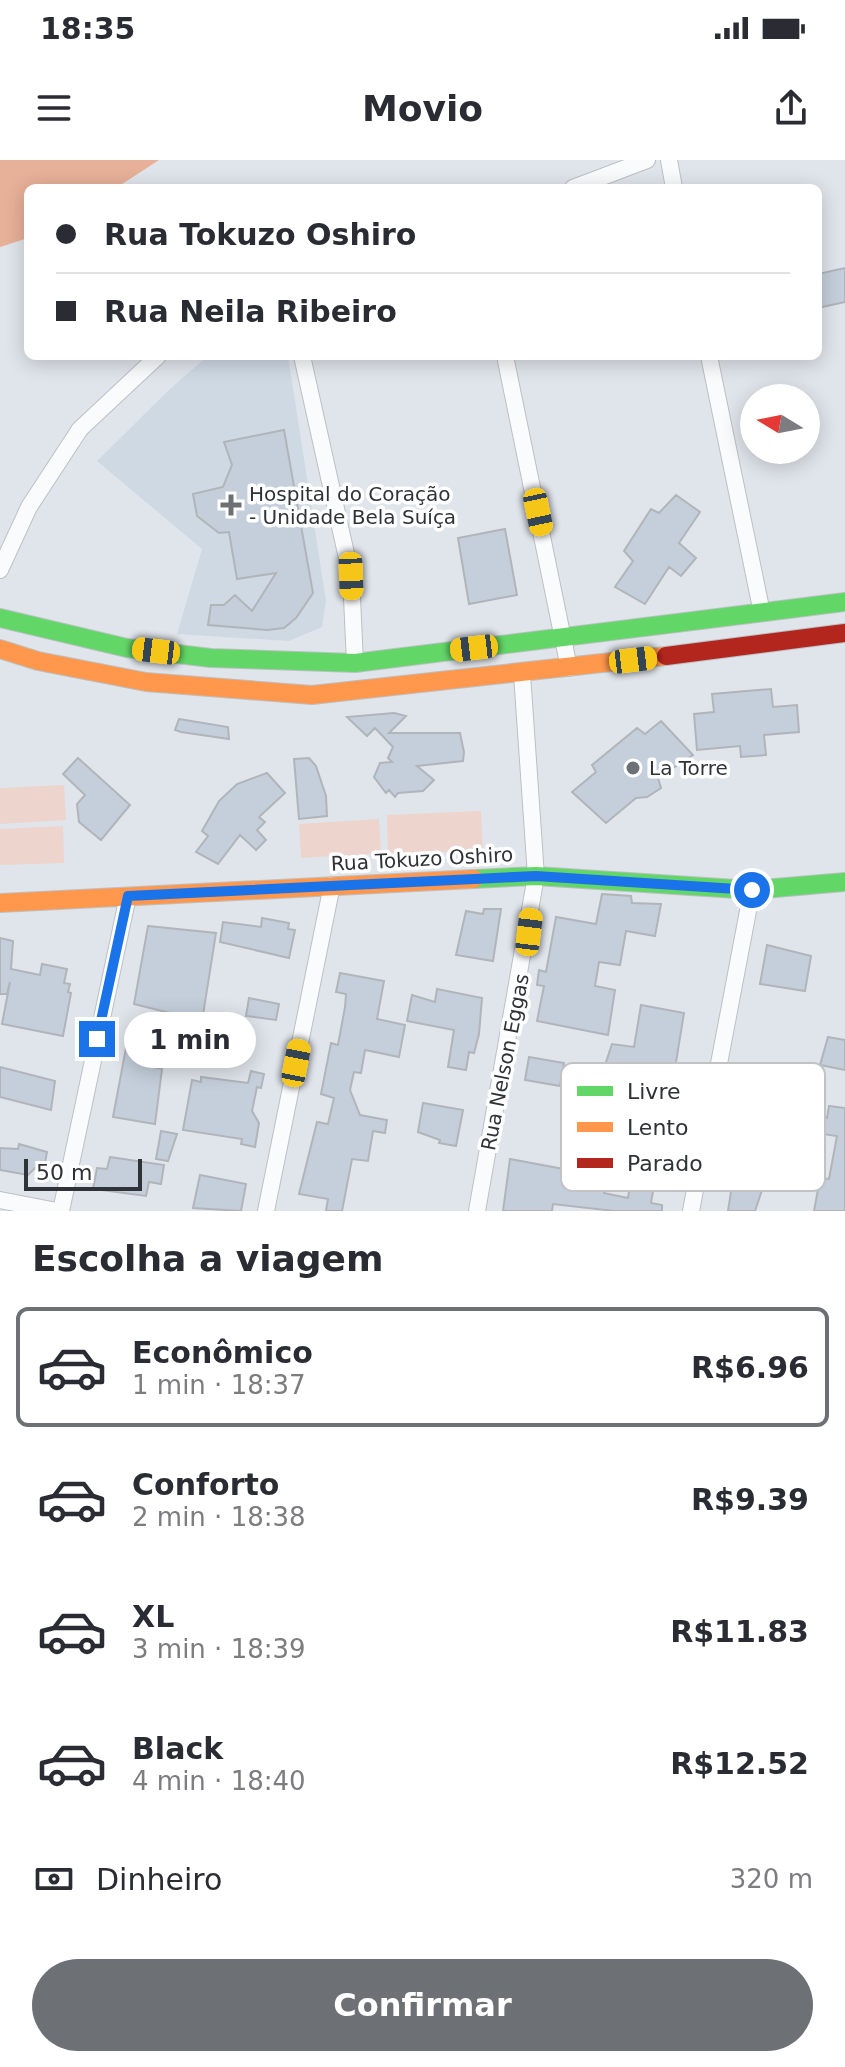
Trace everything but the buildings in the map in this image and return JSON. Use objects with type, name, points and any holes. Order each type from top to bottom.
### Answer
[{"type":"street","points":[[584,184],[647,160]]},
{"type":"street","points":[[669,160],[673,184]]},
{"type":"street","points":[[0,570],[29,507],[80,429],[154,360]]},
{"type":"street","points":[[303,360],[351,576],[355,663]]},
{"type":"street","points":[[506,360],[569,668]]},
{"type":"street","points":[[710,360],[762,613]]},
{"type":"street","points":[[0,618],[127,648],[211,658],[355,663],[845,602]]},
{"type":"street","points":[[0,649],[38,661],[146,682],[271,694],[348,694],[845,633]]},
{"type":"street","name":"Rua Nelson Eggas","points":[[477,1211],[536,876],[522,674]]},
{"type":"street","name":"Rua Tokuzo Oshiro","points":[[0,903],[536,876],[752,890],[845,882]]},
{"type":"street","points":[[266,1211],[332,885]]},
{"type":"street","points":[[719,1063],[752,890]]},
{"type":"street","points":[[0,1200],[59,1211],[128,896]]},
{"type":"street","points":[[691,1211],[695,1191]]},
{"type":"shaded area","points":[[0,160],[159,160],[122,184],[24,184],[24,239],[0,247]]},
{"type":"shaded area","name":"Hospital do Coração - Unidade Bela Suíça","points":[[203,360],[289,360],[326,601],[322,627],[289,641],[177,634],[202,549],[97,461]]},
{"type":"shaded area","points":[[64,785],[66,820],[0,824],[0,788]]},
{"type":"shaded area","points":[[481,811],[483,850],[388,854],[387,815]]},
{"type":"shaded area","points":[[379,819],[381,853],[301,858],[299,824]]},
{"type":"shaded area","points":[[63,826],[64,863],[0,865],[0,829]]},
{"type":"traffic: fast","points":[[0,618],[127,648],[211,658],[355,663],[845,602]]},
{"type":"traffic: fast","points":[[474,879],[536,876],[752,890],[845,882]]},
{"type":"traffic: slow","points":[[0,649],[38,661],[146,682],[312,695],[666,656]]},
{"type":"traffic: slow","points":[[0,903],[474,879]]},
{"type":"traffic: jam","points":[[666,656],[845,633]]},
{"type":"place","name":"Hospital do Coração - Unidade Bela Suíça","points":[[231,505]]},
{"type":"place","name":"La Torre","points":[[633,768]]},
{"type":"route","points":[[97,1039],[128,896],[536,876],[752,890]]}]
